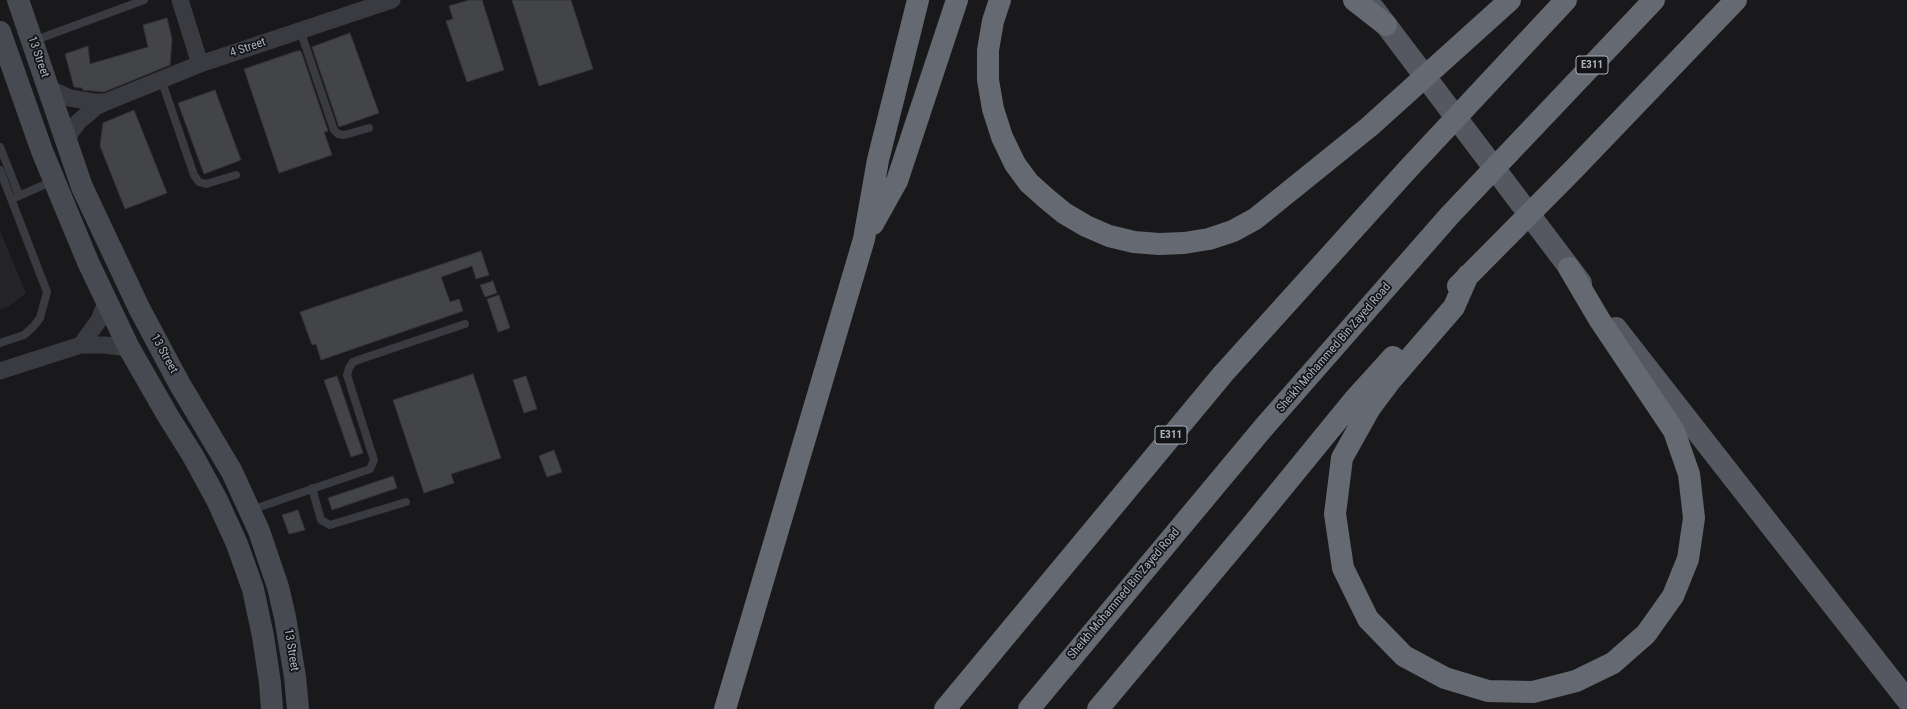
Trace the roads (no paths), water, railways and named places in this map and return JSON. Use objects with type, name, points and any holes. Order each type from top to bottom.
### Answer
[{"type":"highway","points":[[725,709],[864,240],[878,160],[918,0]]},
{"type":"highway","points":[[864,240],[897,181],[957,0]]},
{"type":"highway","points":[[1000,0],[993,21],[988,50],[988,80],[993,109],[1002,137],[1015,164],[1029,182],[1047,199],[1064,213],[1086,226],[1109,236],[1134,242],[1159,244],[1184,243],[1209,239],[1233,231],[1255,219],[1369,127],[1510,0]]},
{"type":"highway","points":[[1354,0],[1386,25]]},
{"type":"highway","name":"E311","points":[[945,709],[1222,374],[1408,170],[1566,0]]},
{"type":"highway","name":"Sheikh Mohammed Bin Zayed Road","points":[[1029,709],[1264,427],[1450,215],[1654,0]]},
{"type":"highway","points":[[1098,709],[1354,400],[1468,276],[1572,171],[1736,0]]},
{"type":"highway","points":[[1468,276],[1454,307],[1370,408],[1342,458],[1335,514],[1343,568],[1368,619],[1404,656],[1445,678],[1488,691],[1533,692],[1576,681],[1613,663],[1646,634],[1673,596],[1688,559],[1694,518],[1689,474],[1674,431],[1599,319],[1568,268]]},
{"type":"main road","points":[[1367,0],[1568,268],[1907,700]]},
{"type":"street","name":"13 Street","points":[[18,0],[82,187],[135,301],[176,376],[218,446],[250,510],[278,587],[291,647],[298,709]]},
{"type":"street","points":[[180,0],[200,64]]},
{"type":"street","name":"4 Street","points":[[65,141],[78,122],[96,107],[106,102],[200,64],[392,0]]},
{"type":"street","name":"13 Street","points":[[0,32],[54,181],[88,262],[129,348],[168,416],[194,456],[217,500],[237,544],[253,589],[263,636],[272,709]]},
{"type":"street","name":"4 Street","points":[[48,88],[70,98],[82,101],[106,102]]},
{"type":"street","points":[[81,345],[99,320],[107,301]]},
{"type":"street","points":[[0,371],[81,345],[105,345],[129,348]]},
{"type":"lane","points":[[32,42],[144,0]]},
{"type":"lane","points":[[300,30],[334,130],[338,134],[344,135],[368,128]]},
{"type":"lane","points":[[161,80],[194,175],[199,182],[206,184],[236,175]]},
{"type":"lane","points":[[0,147],[19,195]]},
{"type":"lane","points":[[0,170],[47,292],[40,318],[33,328],[24,335],[0,343]]},
{"type":"lane","points":[[11,199],[54,181]]},
{"type":"lane","points":[[250,510],[370,469],[373,465],[373,455],[347,376],[349,368],[354,362],[465,324]]},
{"type":"lane","points":[[312,488],[321,520],[330,525],[406,502]]}]
